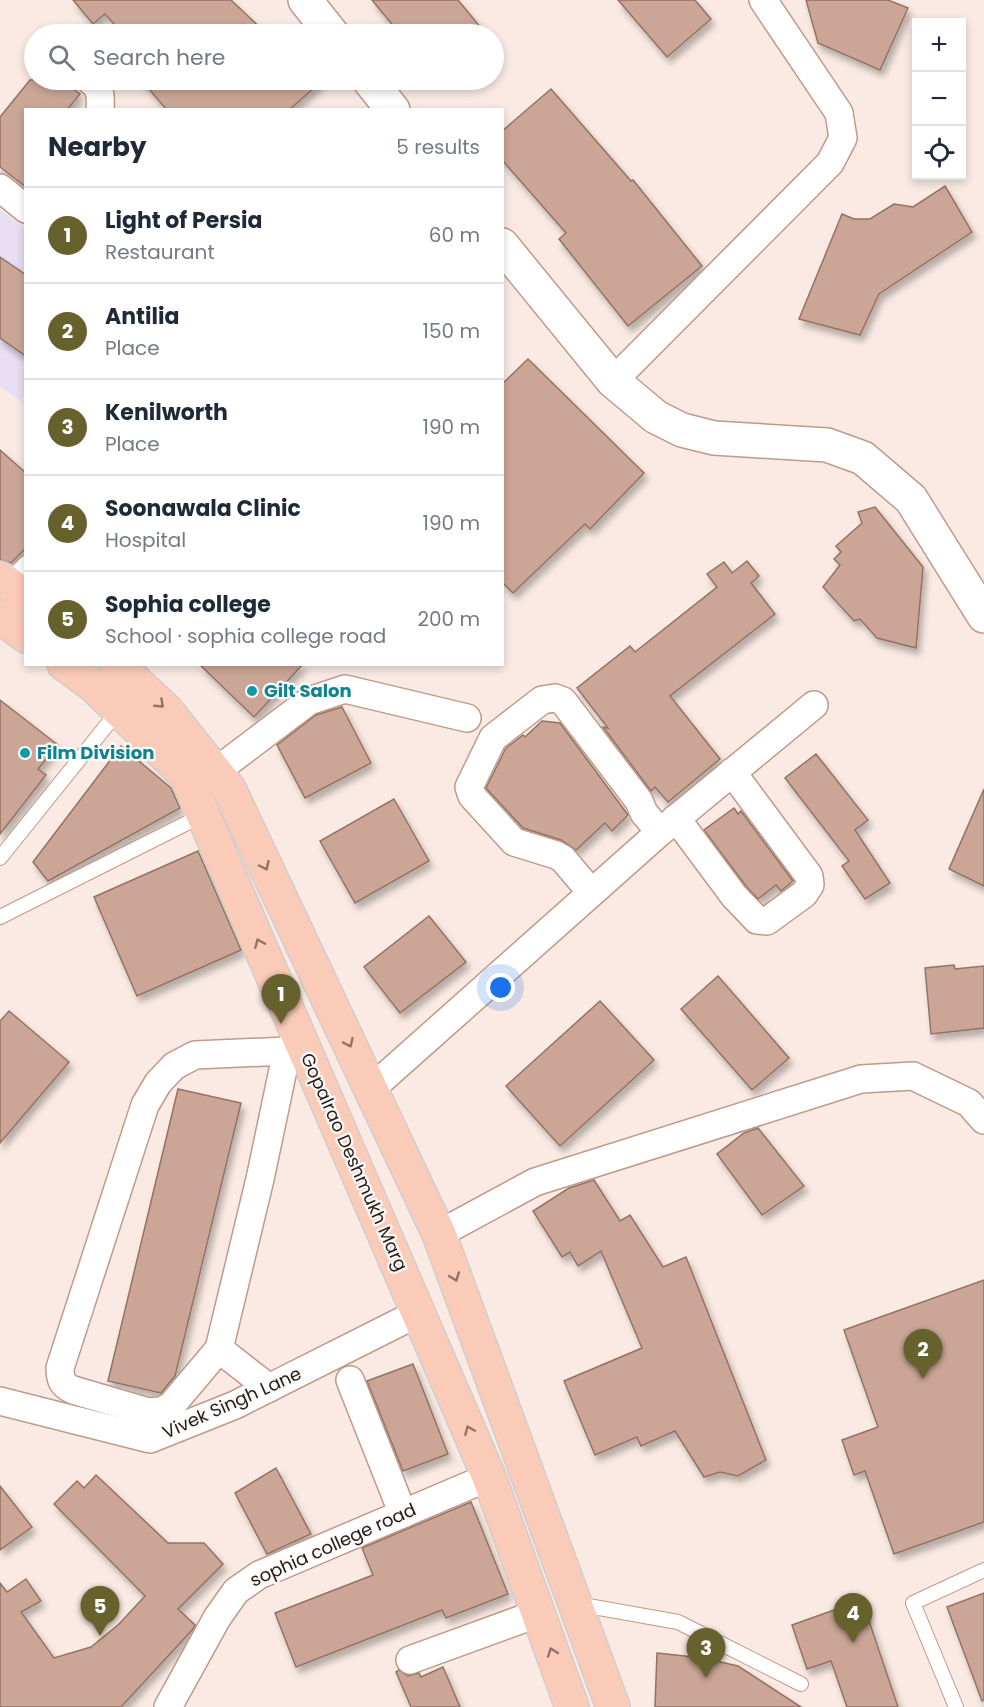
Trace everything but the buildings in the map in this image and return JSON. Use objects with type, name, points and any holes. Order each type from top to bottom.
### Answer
[{"type":"main road","points":[[0,617],[24,635]]},
{"type":"main road","name":"Gopalrao Deshmukh Marg","points":[[76,666],[107,671],[166,710],[229,789],[440,1234],[613,1707]]},
{"type":"main road","name":"Gopalrao Deshmukh Marg","points":[[107,671],[120,710],[186,775],[294,1045],[420,1312],[489,1477],[572,1707]]},
{"type":"street","points":[[304,0],[324,24]]},
{"type":"street","points":[[613,381],[830,163],[843,138],[838,113],[763,0]]},
{"type":"street","points":[[99,90],[100,108]]},
{"type":"street","points":[[377,90],[391,108]]},
{"type":"street","points":[[0,188],[24,207]]},
{"type":"street","points":[[504,251],[613,381],[656,417],[682,430],[714,438],[827,445],[863,458],[912,499],[980,602]]},
{"type":"street","points":[[215,772],[309,702],[345,689],[467,718]]},
{"type":"street","points":[[591,892],[563,859],[514,842],[472,796],[469,788],[494,738],[542,700],[555,698],[563,701],[639,801],[644,813],[668,825],[757,920],[767,921],[804,894],[810,885],[809,876],[732,772]]},
{"type":"street","points":[[371,1089],[668,825],[814,705]]},
{"type":"street","points":[[294,1045],[219,1349],[171,1406],[161,1411],[148,1412],[73,1390],[60,1379],[60,1368],[145,1105],[158,1083],[174,1066],[195,1055],[294,1045]]},
{"type":"street","points":[[440,1234],[535,1182],[861,1079],[912,1076],[969,1103],[984,1120]]},
{"type":"street","name":"Vivek Singh Lane","points":[[0,1401],[150,1440],[235,1405],[420,1312]]},
{"type":"street","points":[[219,1349],[269,1388]]},
{"type":"street","points":[[350,1380],[403,1514]]},
{"type":"street","name":"sophia college road","points":[[168,1707],[217,1618],[236,1591],[259,1575],[489,1477]]},
{"type":"street","points":[[410,1660],[539,1613]]},
{"type":"lane","points":[[0,858],[120,710]]},
{"type":"lane","points":[[0,917],[203,815]]},
{"type":"lane","points":[[956,1707],[914,1603],[984,1570]]},
{"type":"lane","points":[[575,1604],[678,1622],[801,1684]]},
{"type":"shaded area","points":[[0,210],[24,228],[24,404],[0,386]]},
{"type":"place","name":"Gilt Salon","points":[[252,691]]},
{"type":"place","name":"Film Division","points":[[25,753]]},
{"type":"place","name":"Light of Persia","points":[[281,1024]]},
{"type":"place","name":"Antilia","points":[[923,1379]]},
{"type":"place","name":"Sophia college","points":[[100,1636]]},
{"type":"place","name":"Soonawala Clinic","points":[[853,1643]]},
{"type":"place","name":"Kenilworth","points":[[706,1678]]}]
